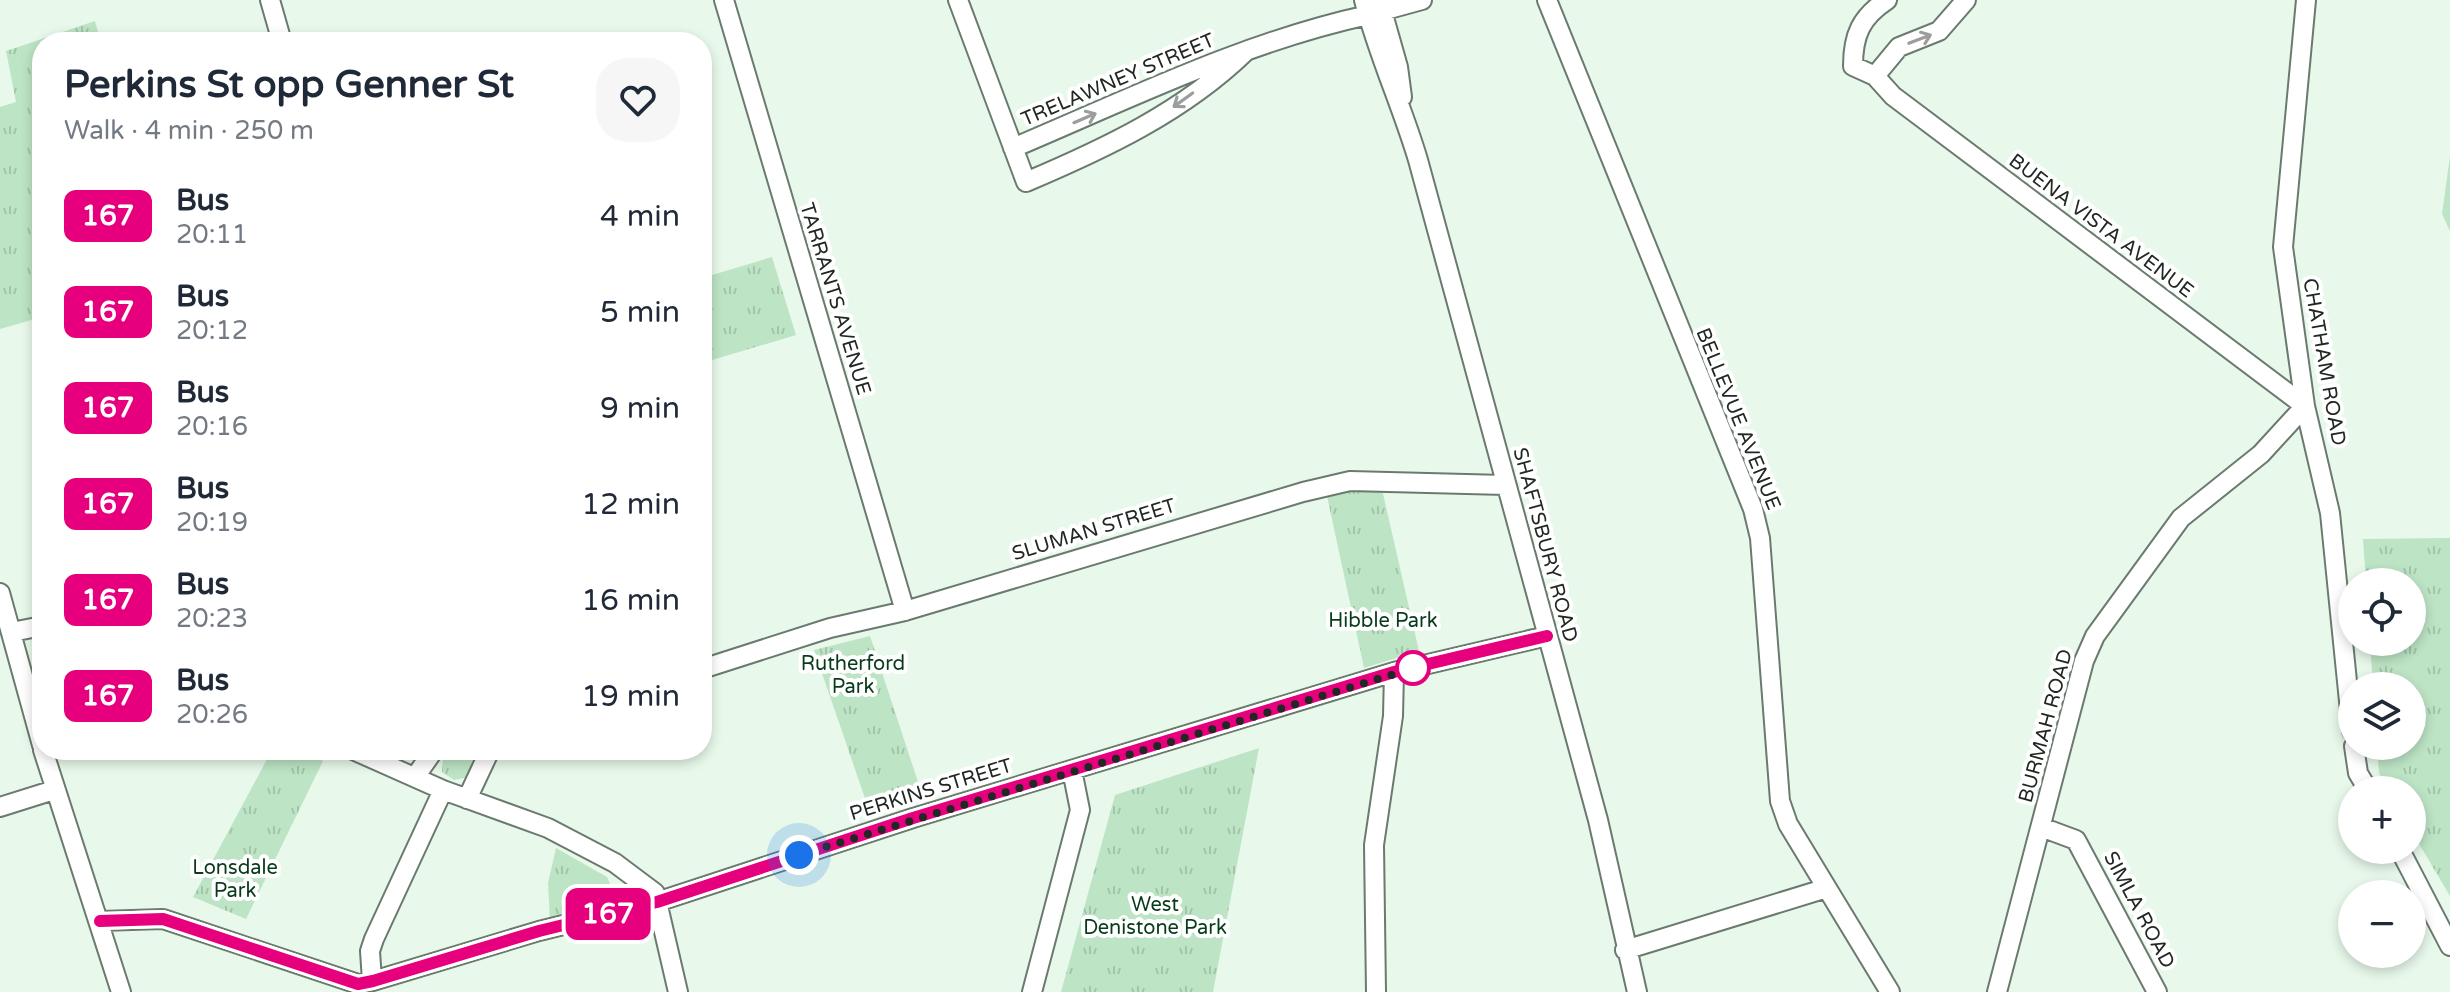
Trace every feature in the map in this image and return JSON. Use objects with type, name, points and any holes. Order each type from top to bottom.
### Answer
[{"type":"street","points":[[270,0],[279,32]]},
{"type":"street","name":"TARRANTS AVENUE","points":[[724,0],[905,611]]},
{"type":"street","points":[[958,0],[1013,148]]},
{"type":"street","name":"TRELAWNEY STREET","points":[[1245,52],[1177,104],[1110,146],[1026,182],[1013,148],[1245,52],[1373,7],[1422,0]]},
{"type":"street","name":"BELLEVUE AVENUE","points":[[1547,0],[1753,509],[1760,538],[1780,801],[1788,824],[1890,992]]},
{"type":"street","name":"BUENA VISTA AVENUE","points":[[1887,0],[1867,14],[1853,40],[1853,66],[1875,76],[1893,96],[2305,406]]},
{"type":"street","points":[[1875,76],[1899,47],[1939,31],[1966,0]]},
{"type":"street","name":"CHATHAM ROAD","points":[[2306,0],[2283,247],[2305,406],[2330,513],[2346,672]]},
{"type":"street","name":"SHAFTSBURY ROAD","points":[[1373,7],[1385,74],[1403,112],[1598,820],[1625,950],[1637,992]]},
{"type":"street","name":"BURMAH ROAD","points":[[1997,992],[2084,661],[2095,636],[2181,518],[2261,454],[2305,406]]},
{"type":"street","name":"SLUMAN STREET","points":[[712,666],[830,628],[905,611],[1247,506],[1350,481],[1505,485]]},
{"type":"street","points":[[0,593],[32,707]]},
{"type":"street","points":[[12,632],[32,628]]},
{"type":"street","name":"PERKINS STREET","points":[[100,921],[163,919],[358,984],[539,931],[657,902],[1394,672],[1547,636]]},
{"type":"street","points":[[1376,992],[1374,845],[1393,716],[1394,672]]},
{"type":"street","points":[[46,760],[121,992]]},
{"type":"street","points":[[376,760],[443,790],[548,828],[615,863],[655,893],[678,992]]},
{"type":"street","points":[[415,777],[427,760]]},
{"type":"street","points":[[467,799],[485,760]]},
{"type":"street","points":[[1032,992],[1080,810],[1072,770]]},
{"type":"street","points":[[0,807],[54,790]]},
{"type":"street","points":[[372,981],[370,951],[374,939],[443,790]]},
{"type":"street","name":"SIMLA ROAD","points":[[2041,827],[2076,840],[2157,992]]},
{"type":"street","points":[[2407,864],[2450,946]]},
{"type":"street","points":[[1625,950],[1827,888]]},
{"type":"green space","points":[[95,21],[98,32],[62,32]]},
{"type":"green space","points":[[32,42],[32,320],[0,329],[0,107],[16,102],[6,51]]},
{"type":"green space","points":[[2450,156],[2450,231],[2442,214]]},
{"type":"green space","points":[[772,257],[796,335],[712,360],[712,275]]},
{"type":"green space","name":"Hibble Park","points":[[1381,485],[1419,651],[1364,668],[1327,496]]},
{"type":"green space","points":[[2450,538],[2450,896],[2426,856],[2426,776],[2381,776],[2378,760],[2426,760],[2426,672],[2372,672],[2371,656],[2426,656],[2426,568],[2365,568],[2363,539]]},
{"type":"green space","name":"Rutherford Park","points":[[870,636],[922,794],[869,810],[814,650]]},
{"type":"green space","name":"West Denistone Park","points":[[1259,748],[1213,992],[1061,992],[1115,795]]},
{"type":"green space","name":"Lonsdale Park","points":[[267,760],[323,761],[246,919],[193,897]]},
{"type":"green space","points":[[443,760],[476,760],[468,777],[454,780],[442,772]]},
{"type":"green space","points":[[556,848],[607,877],[613,891],[609,902],[550,922],[548,883]]},
{"type":"bus line","name":"167","points":[[100,921],[163,919],[358,984],[539,931],[657,902],[913,818],[1394,672],[1547,636]]},
{"type":"route","points":[[799,855],[1424,665],[1413,668]]}]
